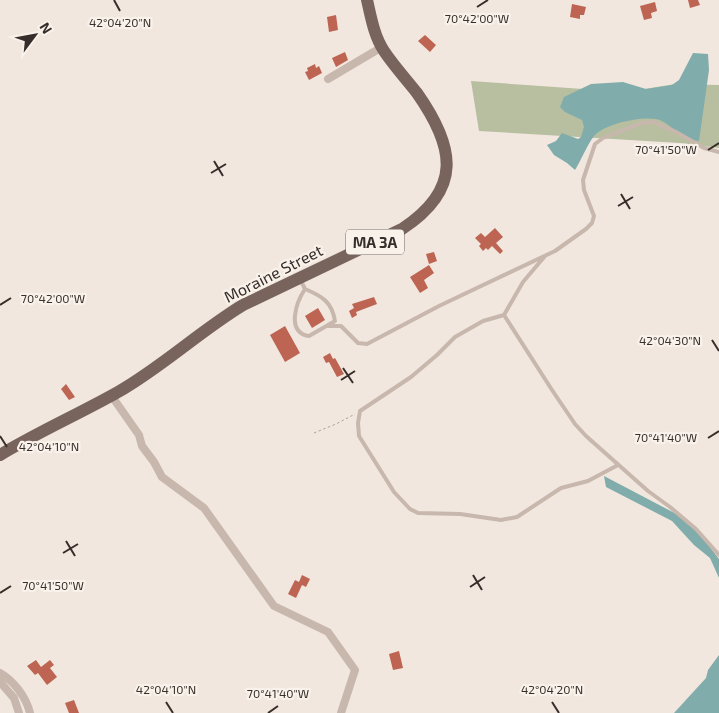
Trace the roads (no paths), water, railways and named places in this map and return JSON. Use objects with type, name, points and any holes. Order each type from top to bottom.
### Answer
[{"type":"main road","name":"Moraine Street","points":[[114,394],[180,351],[228,314],[265,292],[387,236],[412,222],[432,203],[445,179],[448,162],[440,131],[429,110],[382,47],[374,29],[367,0]]},
{"type":"main road","name":"MA 3A","points":[[0,455],[114,394]]},
{"type":"street","points":[[328,79],[382,47]]},
{"type":"street","points":[[114,394],[139,435],[142,446],[162,476],[204,508],[274,606],[328,632],[355,670],[341,713]]},
{"type":"street","points":[[0,673],[9,679],[22,694],[30,713]]},
{"type":"street","points":[[0,682],[14,698],[19,713]]},
{"type":"street","points":[[14,698],[22,694]]},
{"type":"lane","points":[[328,326],[341,326],[358,342],[367,344],[438,306],[545,256],[574,239],[592,223],[594,216],[584,190],[583,180],[596,144],[603,138],[636,125],[652,122],[662,124],[704,148],[719,152]]},
{"type":"lane","points":[[545,256],[523,282],[504,315],[483,321],[455,338],[410,377],[360,411],[358,423],[359,436],[394,492],[410,509],[418,513],[460,514],[501,520],[517,517],[560,488],[588,481],[618,465]]},
{"type":"lane","points":[[298,277],[305,289],[320,296],[329,303],[335,322],[309,336],[299,331],[294,320],[297,302],[305,289]]},
{"type":"lane","points":[[504,315],[575,424],[618,465],[696,529],[719,555]]},
{"type":"water","points":[[693,53],[708,54],[709,70],[699,141],[684,136],[656,119],[638,119],[618,123],[596,134],[575,170],[554,155],[547,145],[556,141],[562,133],[578,139],[581,137],[584,127],[582,120],[565,112],[560,107],[564,97],[591,84],[623,82],[646,89],[672,85],[679,80]]},
{"type":"water","points":[[604,476],[684,518],[696,529],[719,559],[719,578],[710,558],[694,545],[672,521],[606,487]]},
{"type":"water","points":[[719,655],[719,713],[674,713],[706,678],[708,670]]}]
